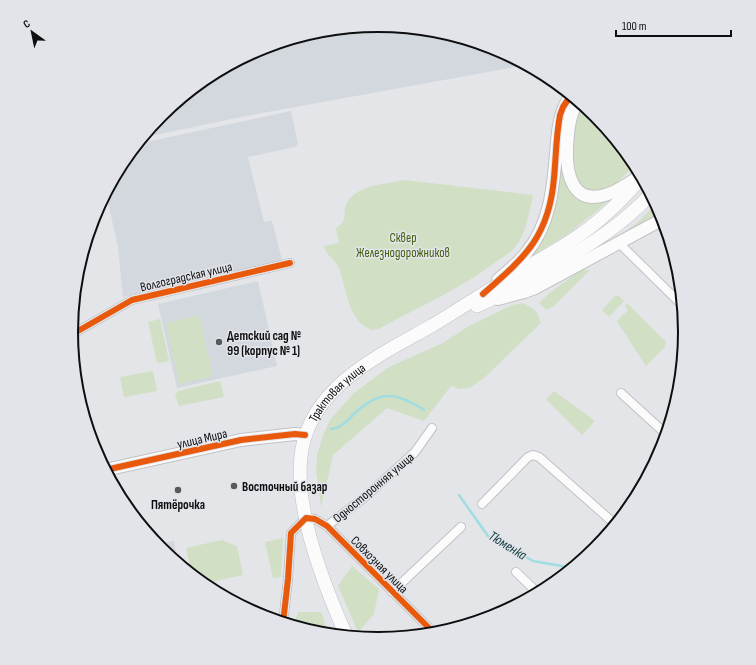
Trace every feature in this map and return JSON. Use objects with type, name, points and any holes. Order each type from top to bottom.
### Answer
[{"type":"main road","name":"Трактовая улица","points":[[483,298],[580,234],[609,212],[637,181]]},
{"type":"main road","name":"Трактовая улица","points":[[344,631],[320,567],[302,499],[300,475],[301,455],[306,435],[321,406],[346,379],[360,367],[483,298],[540,273],[601,237],[627,218],[647,198]]},
{"type":"street","points":[[483,298],[527,253],[543,225],[549,210],[552,195],[560,115],[568,100]]},
{"type":"street","points":[[575,106],[569,121],[566,159],[568,176],[574,186],[586,195],[601,196],[613,192],[636,179]]},
{"type":"street","points":[[483,298],[524,292],[535,288],[658,222]]},
{"type":"street","points":[[619,243],[677,300]]},
{"type":"street","name":"Волгоградская улица","points":[[78,331],[132,300],[290,263]]},
{"type":"street","points":[[622,393],[662,431]]},
{"type":"street","name":"Односторонняя улица","points":[[327,526],[364,497],[415,452],[432,428]]},
{"type":"street","name":"улица Мира","points":[[110,469],[241,440],[295,434],[306,435]]},
{"type":"street","points":[[482,504],[528,457],[533,455],[539,457],[611,521]]},
{"type":"street","points":[[283,618],[288,579],[291,533],[306,518]]},
{"type":"street","name":"Совхозная улица","points":[[306,518],[315,519],[327,526],[429,628]]},
{"type":"street","points":[[392,592],[461,527]]},
{"type":"street","points":[[516,572],[534,589]]},
{"type":"shaded area","points":[[378,32],[417,35],[456,42],[493,55],[518,67],[246,116],[150,136],[195,94],[228,72],[281,48],[319,38]]},
{"type":"shaded area","points":[[291,111],[298,144],[295,147],[248,157],[264,222],[272,221],[282,260],[123,297],[118,247],[108,201],[128,166],[146,142]]},
{"type":"shaded area","name":"Детский сад № 99 (корпус № 1)","points":[[258,281],[277,366],[177,388],[158,304]]},
{"type":"shaded area","points":[[174,541],[176,555],[165,544],[166,542]]},
{"type":"green space","points":[[579,110],[590,120],[604,134],[630,169],[618,182],[607,189],[597,191],[587,190],[574,176],[571,152],[576,116]]},
{"type":"green space","points":[[560,170],[562,170],[564,179],[568,186],[578,197],[593,201],[610,200],[569,233],[530,257]]},
{"type":"green space","name":"Сквер Железнодорожников","points":[[404,180],[533,195],[523,234],[515,248],[482,272],[453,290],[378,329],[372,330],[360,323],[353,313],[338,266],[328,254],[324,246],[339,243],[336,229],[343,222],[346,204],[353,196],[366,188]]},
{"type":"green space","points":[[652,208],[656,218],[612,241],[637,223]]},
{"type":"green space","points":[[581,270],[590,270],[553,307],[546,310],[539,303],[548,294]]},
{"type":"green space","points":[[615,296],[619,296],[624,301],[609,317],[602,310]]},
{"type":"green space","points":[[523,303],[536,311],[541,323],[484,378],[470,388],[459,389],[451,386],[424,421],[387,408],[333,455],[321,507],[316,471],[317,455],[330,420],[354,393],[389,367],[443,343],[469,326],[512,305]]},
{"type":"green space","points":[[627,303],[666,342],[664,348],[646,366],[617,321],[628,310],[625,306]]},
{"type":"green space","points":[[199,315],[213,376],[179,384],[166,323]]},
{"type":"green space","points":[[160,319],[169,361],[157,363],[148,322]]},
{"type":"green space","points":[[153,371],[157,391],[124,397],[120,377]]},
{"type":"green space","points":[[220,381],[224,397],[179,406],[175,396],[178,391]]},
{"type":"green space","points":[[554,391],[595,421],[582,435],[546,399]]},
{"type":"green space","points":[[283,538],[281,577],[273,578],[265,542]]},
{"type":"green space","points":[[222,540],[237,546],[243,575],[211,582],[190,567],[186,548]]},
{"type":"green space","points":[[352,566],[379,589],[374,614],[358,632],[338,586]]},
{"type":"green space","points":[[298,612],[321,612],[327,628],[300,623],[295,621]]},
{"type":"waterway","name":"Тюменка","points":[[331,429],[341,426],[362,407],[379,397],[387,396],[404,399],[424,410]]},
{"type":"waterway","name":"Тюменка","points":[[459,495],[488,536],[533,561],[566,567]]},
{"type":"cycle path","points":[[483,294],[523,257],[540,231],[547,216],[554,178],[560,115],[568,100]]},
{"type":"cycle path","points":[[78,331],[132,300],[290,263]]},
{"type":"cycle path","points":[[110,469],[241,440],[295,434],[305,435]]},
{"type":"cycle path","points":[[284,618],[291,533],[306,518],[315,519],[327,526],[429,628]]},
{"type":"place","name":"Детский сад № 99 (корпус № 1)","points":[[219,342]]},
{"type":"place","name":"Восточный базар","points":[[234,486]]},
{"type":"place","name":"Пятёрочка","points":[[178,490]]}]
